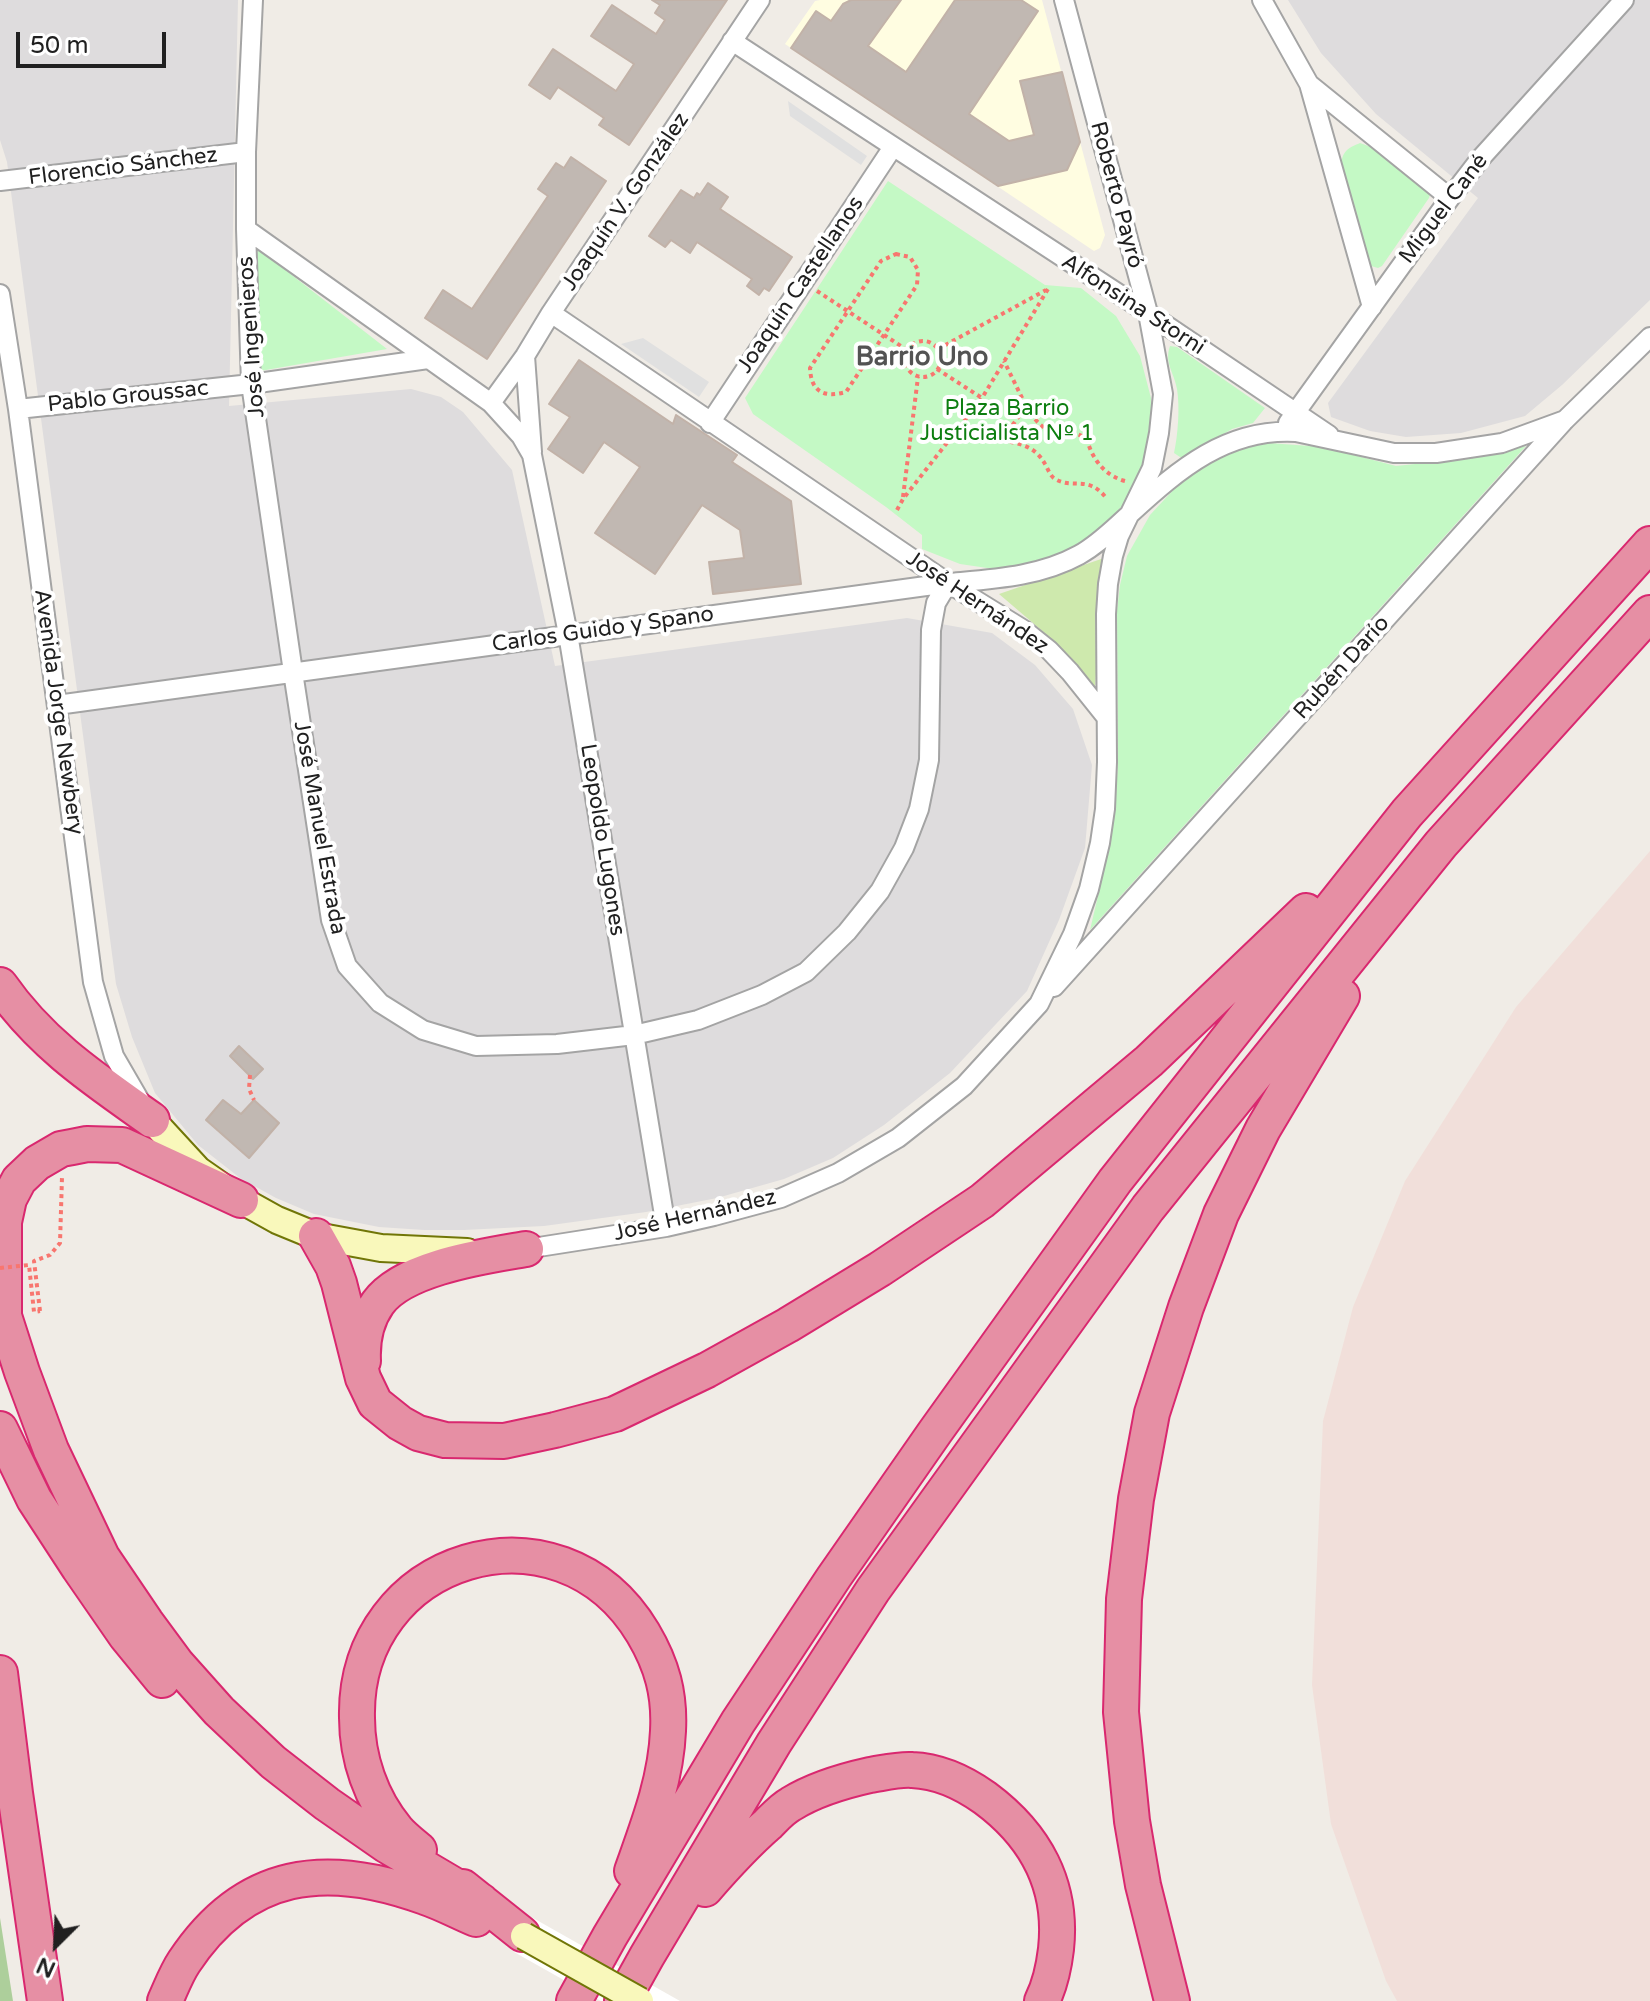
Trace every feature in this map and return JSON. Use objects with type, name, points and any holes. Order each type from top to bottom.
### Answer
[{"type":"highway","points":[[574,2001],[738,1722],[935,1432],[1115,1181],[1407,813],[1650,544]]},
{"type":"highway","points":[[622,2001],[774,1743],[873,1590],[1148,1208],[1441,844],[1650,613]]},
{"type":"highway","points":[[316,1236],[339,1283],[363,1378],[375,1403],[400,1423],[418,1433],[445,1440],[504,1441],[615,1414],[707,1370],[788,1325],[982,1201],[1149,1061],[1407,813]]},
{"type":"highway","points":[[1172,2001],[1143,1885],[1132,1821],[1121,1712],[1124,1599],[1136,1499],[1152,1413],[1221,1214],[1263,1129],[1323,1026],[1441,844]]},
{"type":"highway","points":[[0,985],[41,1036],[96,1081],[152,1120]]},
{"type":"highway","points":[[241,1200],[122,1145],[87,1144],[61,1149],[37,1163],[19,1180],[9,1199],[4,1222],[2,1307],[22,1372],[51,1450],[102,1557],[177,1664],[219,1711],[273,1762],[327,1804],[477,1909]]},
{"type":"highway","points":[[363,1378],[362,1343],[368,1322],[379,1301],[402,1282],[446,1264],[526,1249]]},
{"type":"highway","points":[[0,1429],[34,1499],[102,1602],[160,1678],[205,1725],[267,1781],[374,1859],[523,1935]]},
{"type":"highway","points":[[477,1909],[398,1831],[382,1810],[361,1757],[356,1700],[375,1638],[388,1616],[423,1583],[450,1567],[484,1557],[546,1560],[583,1573],[615,1597],[635,1620],[663,1674],[668,1730],[660,1784],[610,1936]]},
{"type":"highway","points":[[0,1673],[45,2001]]},
{"type":"highway","points":[[0,1744],[15,1793]]},
{"type":"highway","points":[[647,1956],[742,1846],[789,1805],[851,1779],[911,1769],[942,1775],[974,1790],[1001,1810],[1028,1839],[1045,1868],[1053,1891],[1057,1936],[1055,1962],[1042,2001]]},
{"type":"highway","points":[[165,2001],[182,1964],[225,1914],[261,1890],[292,1880],[341,1877],[477,1909]]},
{"type":"street","name":"José Ingenieros","points":[[253,0],[246,152],[251,384],[293,672]]},
{"type":"street","name":"Joaquín V. González","points":[[491,403],[760,0]]},
{"type":"street","name":"Roberto Payró","points":[[1064,0],[1148,313],[1163,394],[1152,468],[1119,536],[1108,584],[1106,717]]},
{"type":"street","points":[[1262,0],[1309,84],[1372,307]]},
{"type":"street","name":"Miguel Cané","points":[[1282,431],[1480,159],[1624,0]]},
{"type":"street","name":"Alfonsina Storni","points":[[732,41],[1148,313],[1338,442],[1394,453],[1436,453],[1502,443],[1565,420]]},
{"type":"street","points":[[1309,84],[1450,198]]},
{"type":"street","name":"Joaquín Castellanos","points":[[710,423],[893,147]]},
{"type":"street","name":"Florencio Sánchez","points":[[0,181],[246,152]]},
{"type":"street","name":"Leopoldo Lugones","points":[[246,229],[491,403],[521,436],[532,455]]},
{"type":"street","name":"Avenida Jorge Newbery","points":[[0,294],[18,409],[93,982],[114,1056],[152,1120]]},
{"type":"street","name":"José Hernández","points":[[152,1120],[198,1170],[241,1200],[277,1220],[316,1236],[381,1248],[426,1252],[526,1249],[666,1227],[714,1216],[781,1198],[838,1173],[898,1138],[964,1086],[1039,1004],[1073,934],[1093,874],[1105,809],[1106,717],[1070,672],[1024,630],[948,583],[551,313]]},
{"type":"street","name":"Rubén Darío","points":[[1039,1004],[1565,420],[1650,337]]},
{"type":"street","name":"Leopoldo Lugones","points":[[525,356],[532,455],[568,634],[666,1227]]},
{"type":"street","name":"Pablo Groussac","points":[[18,409],[251,384],[428,359]]},
{"type":"street","points":[[1282,431],[1338,442]]},
{"type":"street","name":"Carlos Guido y Spano","points":[[57,705],[1008,577],[1045,569],[1078,556],[1103,539],[1177,473],[1216,447],[1282,431]]},
{"type":"street","name":"José Manuel Estrada","points":[[293,672],[331,920],[347,966],[380,1003],[423,1030],[476,1046],[557,1044],[634,1035],[698,1020],[762,995],[806,972],[847,932],[880,891],[904,848],[919,809],[929,760],[931,630],[936,603],[948,583]]},
{"type":"street","points":[[523,1935],[640,2001]]},
{"type":"path","points":[[896,254],[910,257],[918,270],[917,285],[884,335],[846,392],[833,396],[819,391],[810,379],[810,368],[881,261],[896,254]]},
{"type":"path","points":[[897,510],[982,398],[1048,289],[938,349]]},
{"type":"path","points":[[815,290],[907,350]]},
{"type":"path","points":[[921,341],[932,344],[938,349],[940,358],[937,369],[928,377],[918,377],[910,372],[905,362],[907,350],[921,341]]},
{"type":"path","points":[[1003,360],[1036,421],[1048,431],[1082,437],[1107,473],[1127,481]]},
{"type":"path","points":[[937,369],[982,398]]},
{"type":"path","points":[[903,499],[918,377]]},
{"type":"path","points":[[1002,440],[1026,406]]},
{"type":"path","points":[[957,432],[1033,449],[1055,479],[1087,484],[1102,492],[1107,499]]},
{"type":"path","points":[[250,1075],[249,1089],[254,1100]]},
{"type":"path","points":[[0,1268],[29,1265],[34,1312],[40,1311],[34,1261],[50,1255],[60,1243],[63,1176]]},
{"type":"shaded area","points":[[0,0],[238,0],[229,406],[411,389],[441,397],[463,412],[512,470],[555,666],[907,618],[992,633],[1035,665],[1073,709],[1092,765],[1085,848],[1059,920],[1027,991],[950,1073],[884,1125],[833,1158],[784,1179],[717,1198],[646,1212],[544,1226],[424,1230],[379,1227],[314,1214],[240,1178],[198,1145],[155,1093],[132,1037],[116,984],[7,162],[0,140]]},
{"type":"shaded area","points":[[1042,0],[1105,235],[1100,248],[1094,251],[785,44],[815,1]]},
{"type":"shaded area","points":[[1288,0],[1650,0],[1650,300],[1562,385],[1525,416],[1461,433],[1406,437],[1370,431],[1331,417],[1328,403],[1478,198],[1376,114],[1321,53]]},
{"type":"shaded area","points":[[788,101],[867,156],[861,165],[790,116]]},
{"type":"shaded area","points":[[643,338],[709,382],[699,397],[621,344]]},
{"type":"shaded area","points":[[1650,851],[1650,2001],[1397,2001],[1386,1981],[1331,1824],[1312,1685],[1323,1421],[1353,1307],[1405,1181],[1516,1007]]},
{"type":"green space","points":[[1360,143],[1371,147],[1431,191],[1378,268],[1367,261],[1341,166],[1346,151]]},
{"type":"green space","name":"Plaza Barrio Justicialista Nº 1","points":[[888,181],[1045,285],[1081,288],[1116,316],[1140,356],[1151,398],[1152,435],[1145,462],[1127,501],[1099,530],[1065,553],[1030,566],[1001,570],[960,564],[922,549],[922,535],[753,414],[745,398]]},
{"type":"green space","points":[[257,248],[387,349],[260,371]]},
{"type":"green space","points":[[1170,346],[1177,347],[1265,408],[1253,423],[1232,429],[1180,457],[1174,453],[1178,404],[1169,363]]},
{"type":"green space","points":[[1269,443],[1323,447],[1396,466],[1473,458],[1526,446],[1090,930],[1115,812],[1118,762],[1117,611],[1127,556],[1150,515],[1176,487],[1224,454]]},
{"type":"green space","points":[[1104,558],[1095,688],[1054,641],[999,594]]},
{"type":"green space","points":[[0,1918],[13,2001],[0,2001]]},
{"type":"pier","points":[[533,1918],[680,2001],[601,2001],[514,1952]]},
{"type":"building","points":[[652,0],[727,0],[629,145],[599,125],[604,118],[558,87],[550,99],[529,85],[553,49],[616,91],[634,64],[591,36],[612,5],[656,34],[665,20],[655,13],[660,5]]},
{"type":"building","points":[[851,0],[901,0],[868,46],[906,72],[955,0],[1021,0],[1038,11],[969,114],[1009,141],[1034,135],[1020,81],[1062,72],[1080,142],[1067,170],[998,186],[791,48],[816,11],[831,21],[843,4]]},
{"type":"building","points":[[571,157],[606,181],[487,359],[425,318],[443,290],[472,309],[548,196],[538,189],[556,163],[564,168]]},
{"type":"building","points":[[708,183],[728,197],[720,209],[792,257],[769,291],[764,288],[759,295],[747,286],[752,279],[697,242],[690,253],[671,240],[665,247],[649,236],[681,190],[694,198]]},
{"type":"building","points":[[579,360],[673,424],[676,415],[737,455],[732,462],[791,501],[801,584],[713,594],[709,562],[744,558],[740,530],[702,505],[655,574],[595,533],[640,467],[604,442],[583,473],[548,449],[570,417],[549,404]]},
{"type":"building","points":[[239,1046],[263,1069],[253,1079],[230,1056]]},
{"type":"building","points":[[223,1100],[241,1114],[254,1100],[279,1123],[249,1158],[206,1120]]},
{"type":"district","name":"Barrio Uno","points":[[922,358]]}]
